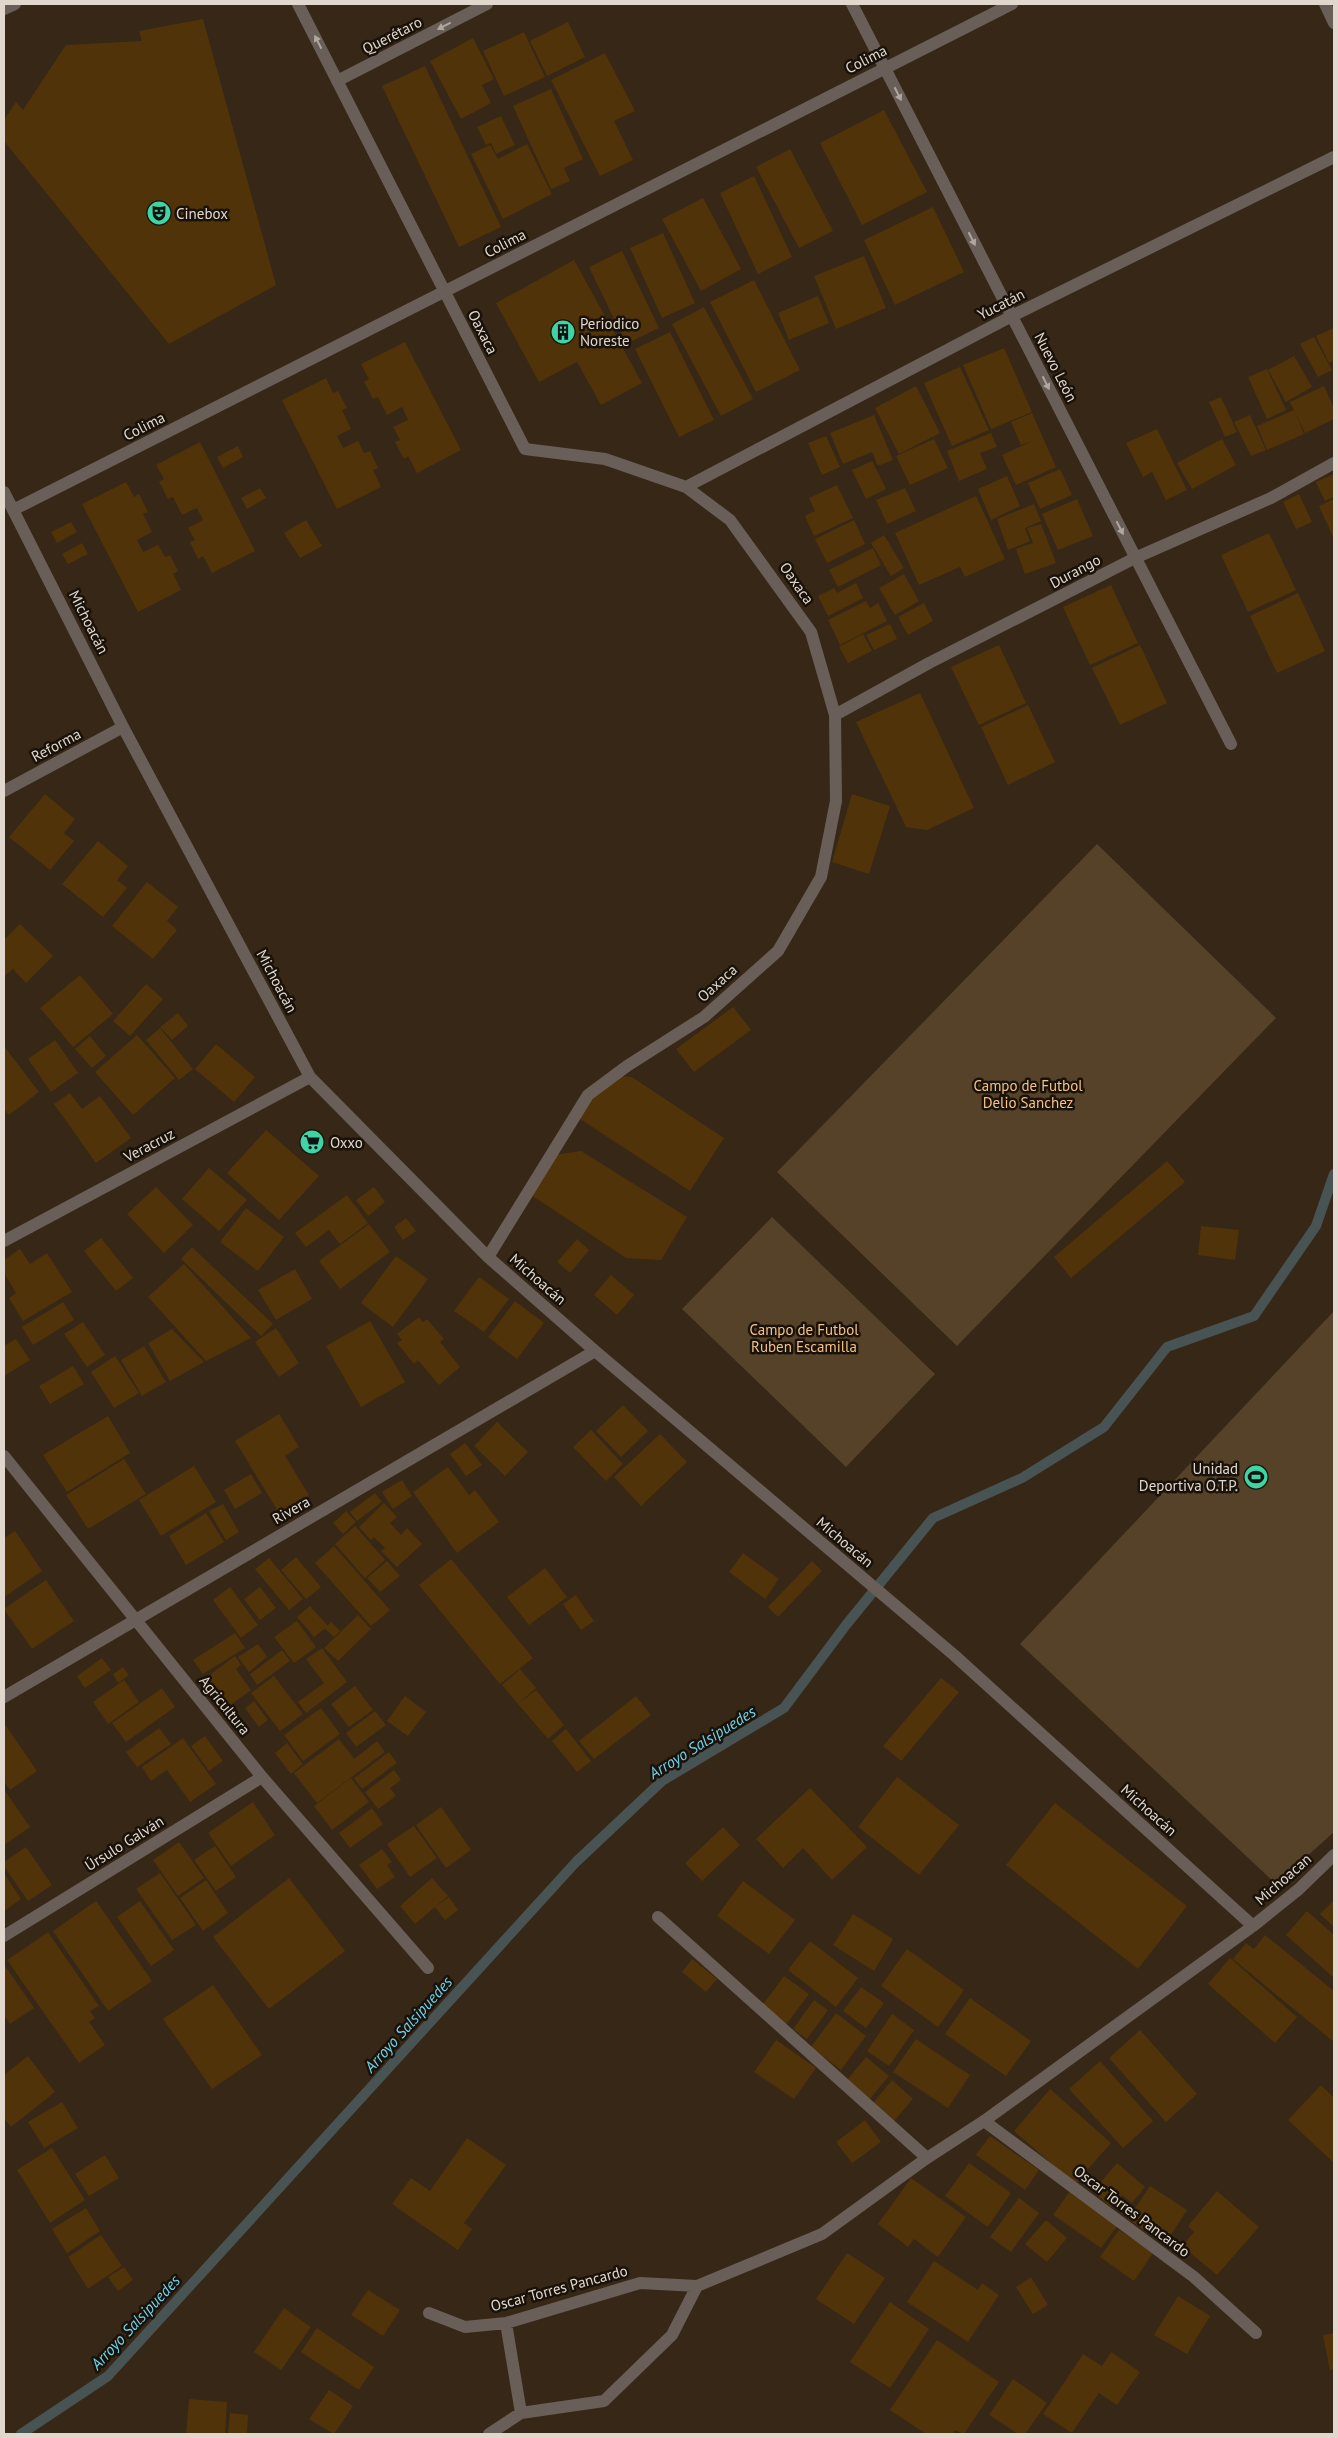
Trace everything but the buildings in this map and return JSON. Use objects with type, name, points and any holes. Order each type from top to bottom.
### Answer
[{"type":"street","points":[[4,10],[14,4]]},
{"type":"street","name":"Oaxaca","points":[[298,4],[525,450],[605,459],[686,487],[730,520],[811,632],[835,715],[836,801],[821,877],[778,951],[704,1017],[627,1066],[588,1095],[488,1256]]},
{"type":"street","name":"Querétaro","points":[[337,81],[487,4]]},
{"type":"street","name":"Nuevo León","points":[[852,4],[1231,744]]},
{"type":"street","name":"Colima","points":[[13,510],[227,401],[333,351],[445,292],[1012,4]]},
{"type":"street","points":[[1324,4],[1334,22]]},
{"type":"street","name":"Yucatán","points":[[686,487],[1012,316],[1334,157]]},
{"type":"street","name":"Durango","points":[[835,715],[929,663],[1135,558],[1271,498],[1334,463]]},
{"type":"street","name":"Michoacán","points":[[4,492],[123,727],[310,1078],[488,1256],[595,1351],[954,1655],[1253,1926]]},
{"type":"street","name":"Reforma","points":[[4,791],[123,727]]},
{"type":"street","name":"Veracruz","points":[[4,1241],[310,1078]]},
{"type":"street","name":"Rivera","points":[[4,1697],[595,1351]]},
{"type":"street","name":"Agricultura","points":[[4,1456],[262,1777],[428,1968]]},
{"type":"street","name":"Úrsulo Galván","points":[[4,1936],[262,1777]]},
{"type":"street","name":"Michoacan","points":[[1253,1926],[1299,1889],[1334,1855]]},
{"type":"street","points":[[658,1918],[927,2158]]},
{"type":"street","name":"Oscar Torres Pancardo","points":[[429,2313],[465,2327],[506,2323],[640,2283],[697,2286],[822,2234],[927,2158],[984,2122],[1253,1926]]},
{"type":"street","name":"Oscar Torres Pancardo","points":[[984,2122],[1194,2277],[1256,2333]]},
{"type":"street","points":[[489,2434],[521,2413],[604,2401],[672,2335],[697,2286]]},
{"type":"street","points":[[506,2323],[521,2413]]},
{"type":"green space","name":"Campo de Futbol Delio Sanchez","points":[[1097,844],[1276,1018],[957,1346],[777,1172]]},
{"type":"green space","name":"Campo de Futbol Ruben Escamilla","points":[[772,1217],[935,1374],[846,1467],[682,1309]]},
{"type":"green space","name":"Unidad Deportiva O.T.P.","points":[[1334,1311],[1334,1832],[1276,1884],[1020,1644]]},
{"type":"waterway","name":"Arroyo Salsipuedes","points":[[21,2434],[108,2376],[576,1862],[662,1781],[784,1708],[846,1625],[933,1518],[1022,1478],[1104,1427],[1167,1347],[1254,1316],[1316,1226],[1334,1174]]},
{"type":"place","name":"Cinebox","points":[[159,213]]},
{"type":"place","name":"Periodico Noreste","points":[[563,332]]},
{"type":"place","name":"Oxxo","points":[[312,1142]]},
{"type":"place","name":"Unidad Deportiva O.T.P.","points":[[1256,1477]]}]
